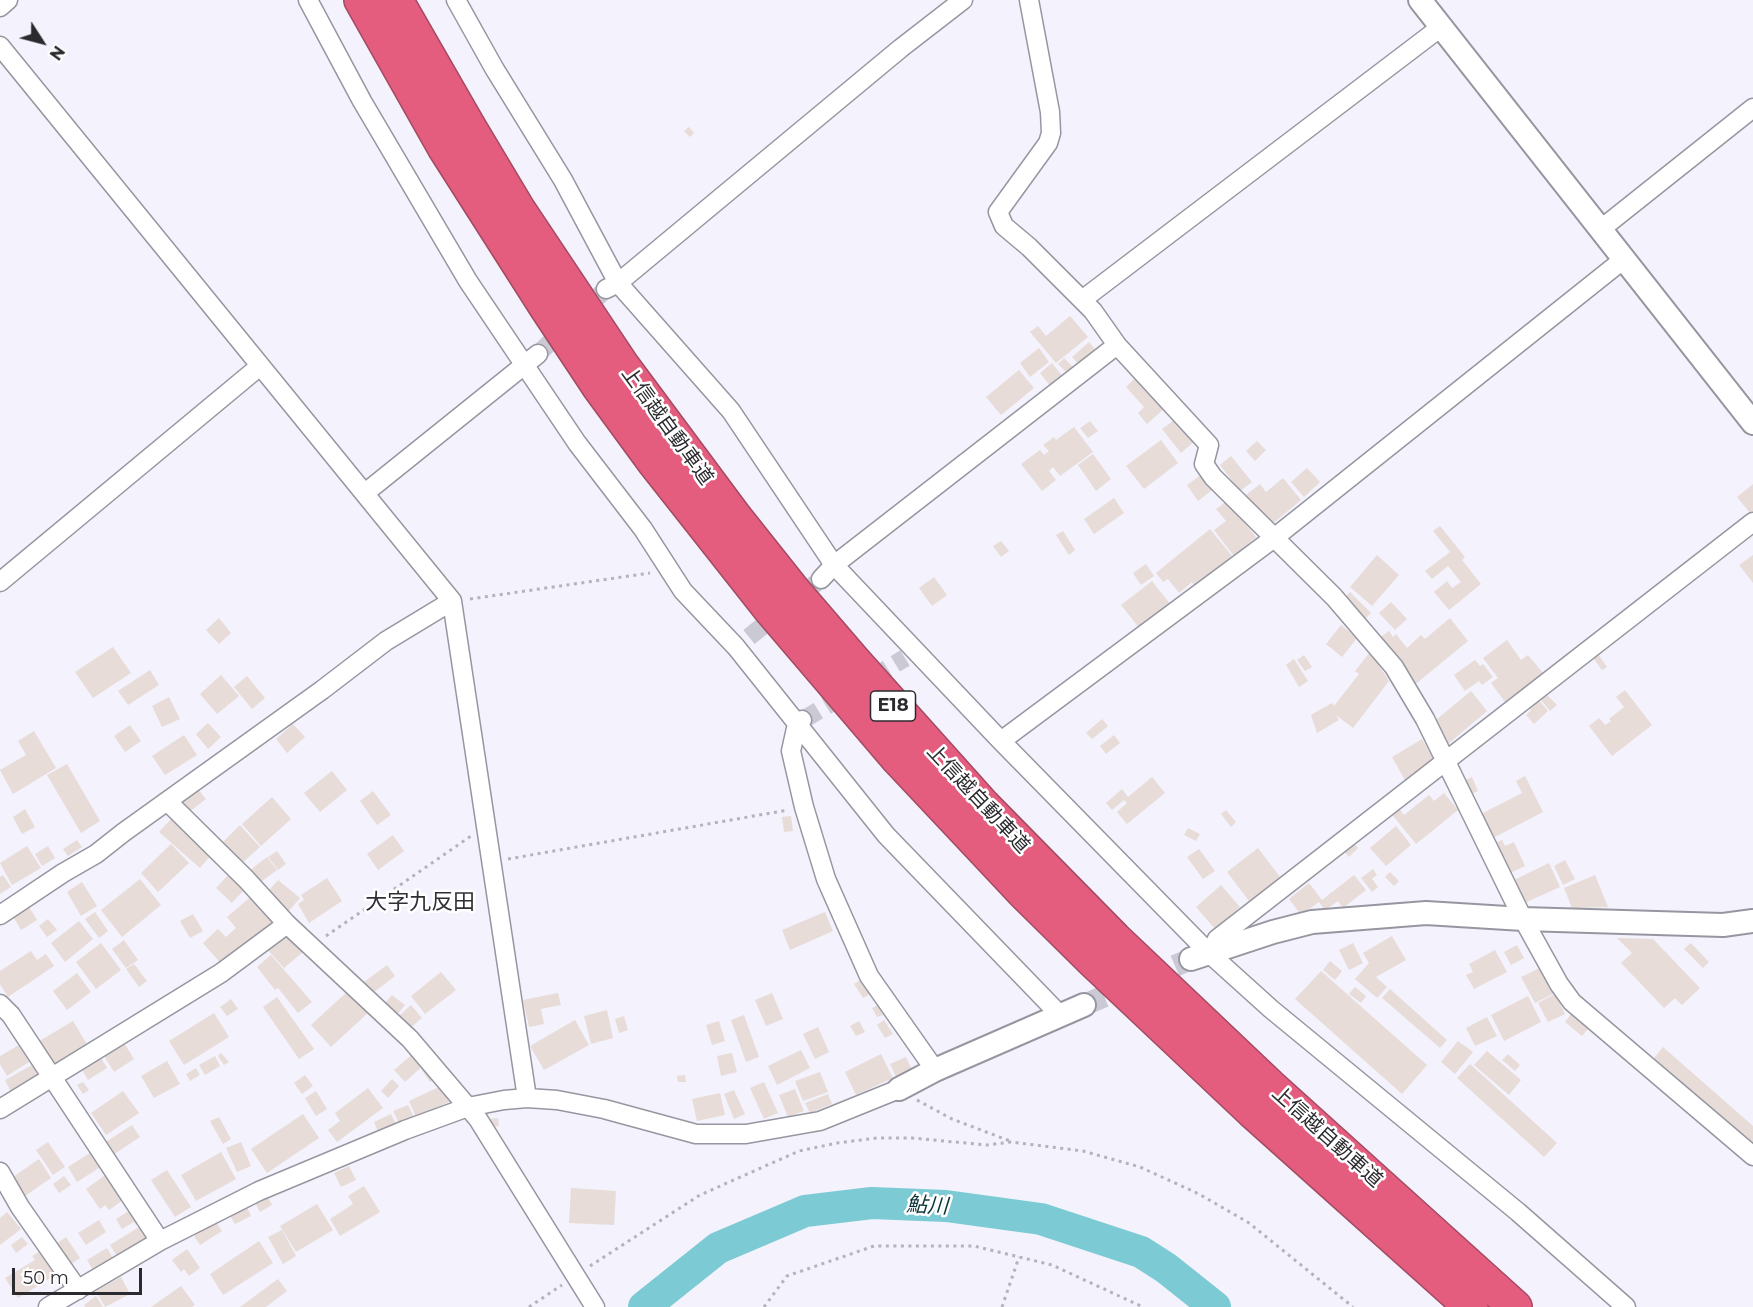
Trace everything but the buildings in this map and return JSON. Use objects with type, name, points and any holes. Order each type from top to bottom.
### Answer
[{"type":"highway","name":"上信越自動車道","points":[[361,0],[444,147],[599,387],[712,538],[777,618],[898,759],[1032,901],[1119,987],[1252,1111],[1471,1307]]},
{"type":"highway","name":"上信越自動車道","points":[[396,0],[518,209],[622,365],[735,517],[839,644],[984,806],[1115,939],[1262,1079],[1515,1307]]},
{"type":"street","points":[[0,7],[8,0]]},
{"type":"street","points":[[308,0],[366,106],[468,281],[577,443],[644,529],[683,591],[742,642],[886,835],[1060,1015]]},
{"type":"street","points":[[456,0],[494,68],[563,180],[612,286],[730,411],[827,572],[1001,741],[1200,957],[1271,1009],[1518,1212],[1626,1307]]},
{"type":"street","points":[[612,286],[901,48],[963,0]]},
{"type":"street","points":[[1029,0],[1050,112],[1051,133],[1042,152],[998,212],[1004,226],[1029,246],[1093,311],[1117,345],[1209,445],[1203,464],[1213,477],[1334,597],[1394,668],[1446,759],[1523,919],[1559,984],[1572,1002],[1753,1156]]},
{"type":"street","points":[[1420,0],[1753,423]]},
{"type":"street","points":[[1082,300],[1441,27]]},
{"type":"street","points":[[0,46],[452,601],[527,1098]]},
{"type":"street","points":[[1601,229],[1753,108]]},
{"type":"street","points":[[1001,741],[1274,538],[1624,259]]},
{"type":"street","points":[[827,572],[1117,345]]},
{"type":"street","points":[[365,493],[538,354]]},
{"type":"street","points":[[0,582],[260,366]]},
{"type":"street","points":[[1200,957],[1217,939],[1753,522]]},
{"type":"street","points":[[0,915],[96,854],[386,641],[452,601]]},
{"type":"street","points":[[800,722],[791,751],[804,807],[826,879],[869,976],[935,1070]]},
{"type":"street","points":[[167,801],[246,879],[287,924],[410,1039],[468,1107],[478,1119],[595,1307]]},
{"type":"street","points":[[1200,957],[1273,932],[1312,922],[1426,913],[1523,919],[1723,925],[1753,921]]},
{"type":"street","points":[[0,1110],[220,973],[287,924]]},
{"type":"street","points":[[0,1004],[11,1015],[160,1241]]},
{"type":"street","points":[[48,1307],[160,1241],[259,1191],[405,1130],[468,1107],[527,1098],[557,1100],[604,1109],[696,1134],[746,1134],[820,1121],[898,1089],[935,1070],[1084,1005]]},
{"type":"street","points":[[0,1172],[20,1207],[78,1290]]},
{"type":"path","points":[[452,601],[670,570]]},
{"type":"path","points":[[493,862],[804,807]]},
{"type":"path","points":[[310,946],[487,824]]},
{"type":"path","points":[[898,1089],[952,1119],[1011,1142],[1083,1151],[1140,1167],[1199,1194],[1249,1224],[1353,1307]]},
{"type":"path","points":[[529,1307],[578,1280],[700,1195],[799,1151],[877,1138],[912,1138],[987,1145],[1011,1142]]},
{"type":"path","points":[[764,1307],[787,1276],[874,1246],[974,1246],[1052,1265],[1143,1307]]},
{"type":"path","points":[[1002,1307],[1019,1257]]},
{"type":"waterway","name":"鮎川","points":[[644,1307],[718,1248],[805,1211],[872,1203],[946,1206],[1041,1219],[1141,1252],[1166,1268],[1215,1307]]},
{"type":"tunnel","points":[[538,354],[606,289]]},
{"type":"tunnel","points":[[749,637],[821,579]]},
{"type":"tunnel","points":[[803,720],[905,658]]},
{"type":"tunnel","points":[[1084,1005],[1191,959]]},
{"type":"district","name":"大字九反田","points":[[420,903]]}]
